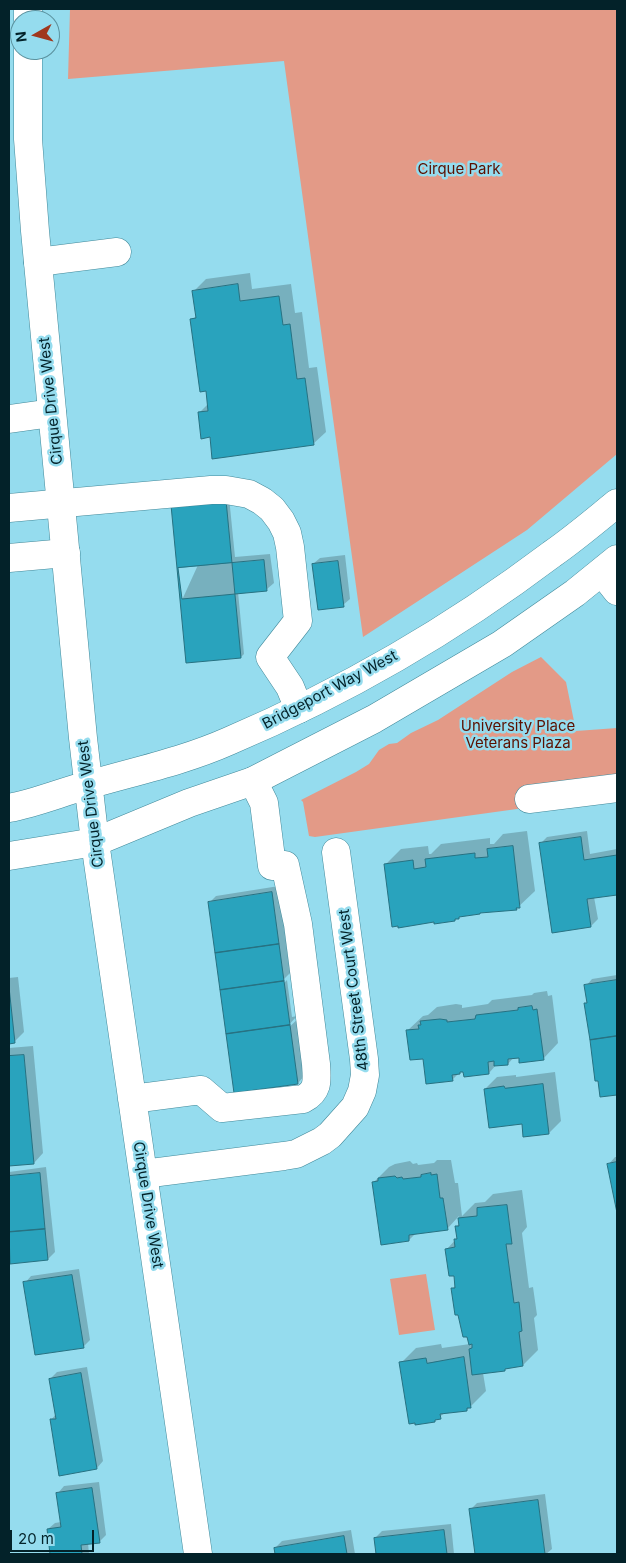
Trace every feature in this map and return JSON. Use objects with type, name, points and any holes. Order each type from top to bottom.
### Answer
[{"type":"main road","name":"Cirque Drive West","points":[[28,60],[29,163],[88,785],[198,1554]]},
{"type":"main road","points":[[38,262],[117,252]]},
{"type":"main road","points":[[9,420],[52,413]]},
{"type":"main road","points":[[9,508],[226,490],[249,494],[262,501],[272,509],[287,533],[298,622],[270,657],[290,687],[299,709]]},
{"type":"main road","name":"Bridgeport Way West","points":[[9,808],[158,766],[228,742],[299,709],[368,673],[458,620],[552,555],[617,502]]},
{"type":"main road","points":[[9,558],[66,553]]},
{"type":"main road","points":[[9,856],[95,842],[189,803],[254,781],[374,719],[502,644],[575,593],[612,574]]},
{"type":"main road","points":[[132,1099],[200,1090],[222,1108],[303,1099],[311,1095],[315,1088],[317,1079],[316,1064],[298,924],[285,865],[272,866],[264,804],[254,781]]},
{"type":"main road","points":[[529,798],[617,788]]},
{"type":"main road","name":"48th Street Court West","points":[[143,1174],[296,1154],[330,1135],[355,1107],[362,1091],[364,1059],[336,852]]},
{"type":"green space","name":"Cirque Park","points":[[70,9],[617,9],[617,454],[527,530],[363,637],[284,61],[68,79]]},
{"type":"green space","name":"University Place Veterans Plaza","points":[[541,657],[566,682],[576,731],[617,728],[617,780],[524,808],[315,837],[309,836],[303,802],[301,800],[356,772],[369,764],[379,750],[389,744],[397,743],[411,733],[438,720],[512,672]]},
{"type":"green space","points":[[426,1274],[435,1330],[399,1335],[390,1279]]},
{"type":"building","points":[[238,284],[240,301],[279,296],[283,325],[290,324],[297,379],[305,378],[314,445],[212,459],[210,437],[201,439],[198,412],[208,411],[206,391],[200,392],[190,319],[196,318],[192,291]]},
{"type":"building","points":[[226,500],[241,658],[186,663],[171,505]]},
{"type":"building","points":[[264,560],[267,591],[182,599],[178,568]]},
{"type":"building","points":[[338,561],[344,607],[318,610],[312,564]]},
{"type":"building","points":[[581,837],[584,860],[617,855],[617,895],[587,899],[591,927],[552,933],[539,843]]},
{"type":"building","points":[[513,846],[520,908],[516,908],[517,910],[459,917],[455,921],[434,924],[434,922],[398,928],[398,926],[392,927],[384,864],[413,860],[414,869],[426,867],[425,859],[475,853],[475,858],[488,857],[487,849]]},
{"type":"building","points":[[272,892],[279,944],[215,953],[208,902]]},
{"type":"building","points":[[279,944],[284,981],[220,990],[215,953]]},
{"type":"building","points":[[617,980],[617,1036],[590,1040],[584,1003],[587,1003],[584,985]]},
{"type":"building","points":[[284,981],[290,1025],[226,1034],[220,990]]},
{"type":"building","points":[[9,987],[15,1043],[9,1044]]},
{"type":"building","points":[[532,1006],[533,1010],[537,1009],[544,1060],[519,1063],[519,1058],[508,1059],[508,1065],[494,1066],[494,1061],[488,1062],[489,1074],[464,1077],[463,1072],[460,1072],[460,1074],[452,1075],[453,1081],[426,1084],[423,1059],[410,1060],[406,1030],[419,1029],[420,1021],[440,1019],[447,1020],[447,1022],[475,1019],[476,1015],[518,1010],[518,1008]]},
{"type":"building","points":[[290,1025],[298,1084],[234,1093],[226,1034]]},
{"type":"building","points":[[617,1036],[617,1095],[600,1097],[598,1081],[595,1081],[590,1040]]},
{"type":"building","points":[[24,1055],[34,1164],[9,1166],[9,1056]]},
{"type":"building","points":[[543,1084],[549,1134],[523,1137],[522,1124],[489,1128],[484,1089]]},
{"type":"building","points":[[617,1162],[617,1213],[607,1164]]},
{"type":"building","points":[[40,1173],[45,1229],[9,1232],[9,1176]]},
{"type":"building","points":[[431,1173],[431,1175],[437,1174],[440,1198],[443,1198],[448,1230],[409,1235],[409,1241],[381,1245],[372,1182],[378,1181],[378,1178],[395,1176],[397,1178],[402,1177],[403,1179],[421,1177],[421,1175]]},
{"type":"building","points":[[507,1205],[512,1244],[506,1244],[514,1303],[519,1302],[522,1331],[519,1332],[523,1366],[505,1369],[505,1371],[472,1375],[469,1349],[472,1348],[472,1344],[469,1345],[467,1337],[463,1337],[458,1315],[455,1315],[451,1288],[455,1288],[454,1276],[449,1276],[445,1249],[455,1247],[454,1239],[457,1239],[455,1226],[459,1226],[458,1218],[477,1216],[477,1208]]},
{"type":"building","points":[[45,1229],[48,1260],[10,1264],[9,1232]]},
{"type":"building","points":[[72,1275],[84,1348],[35,1355],[23,1282]]},
{"type":"building","points":[[464,1357],[471,1408],[467,1408],[467,1411],[440,1414],[441,1419],[435,1420],[435,1422],[409,1424],[399,1362],[426,1358],[427,1363]]},
{"type":"building","points":[[81,1373],[97,1469],[59,1476],[50,1419],[56,1419],[49,1379]]},
{"type":"building","points":[[92,1488],[100,1543],[81,1545],[82,1554],[50,1554],[47,1529],[61,1527],[56,1493]]},
{"type":"building","points":[[538,1500],[545,1554],[475,1554],[469,1509]]},
{"type":"building","points":[[444,1530],[447,1554],[376,1554],[374,1538]]},
{"type":"building","points":[[344,1536],[347,1554],[275,1554],[274,1548]]}]
